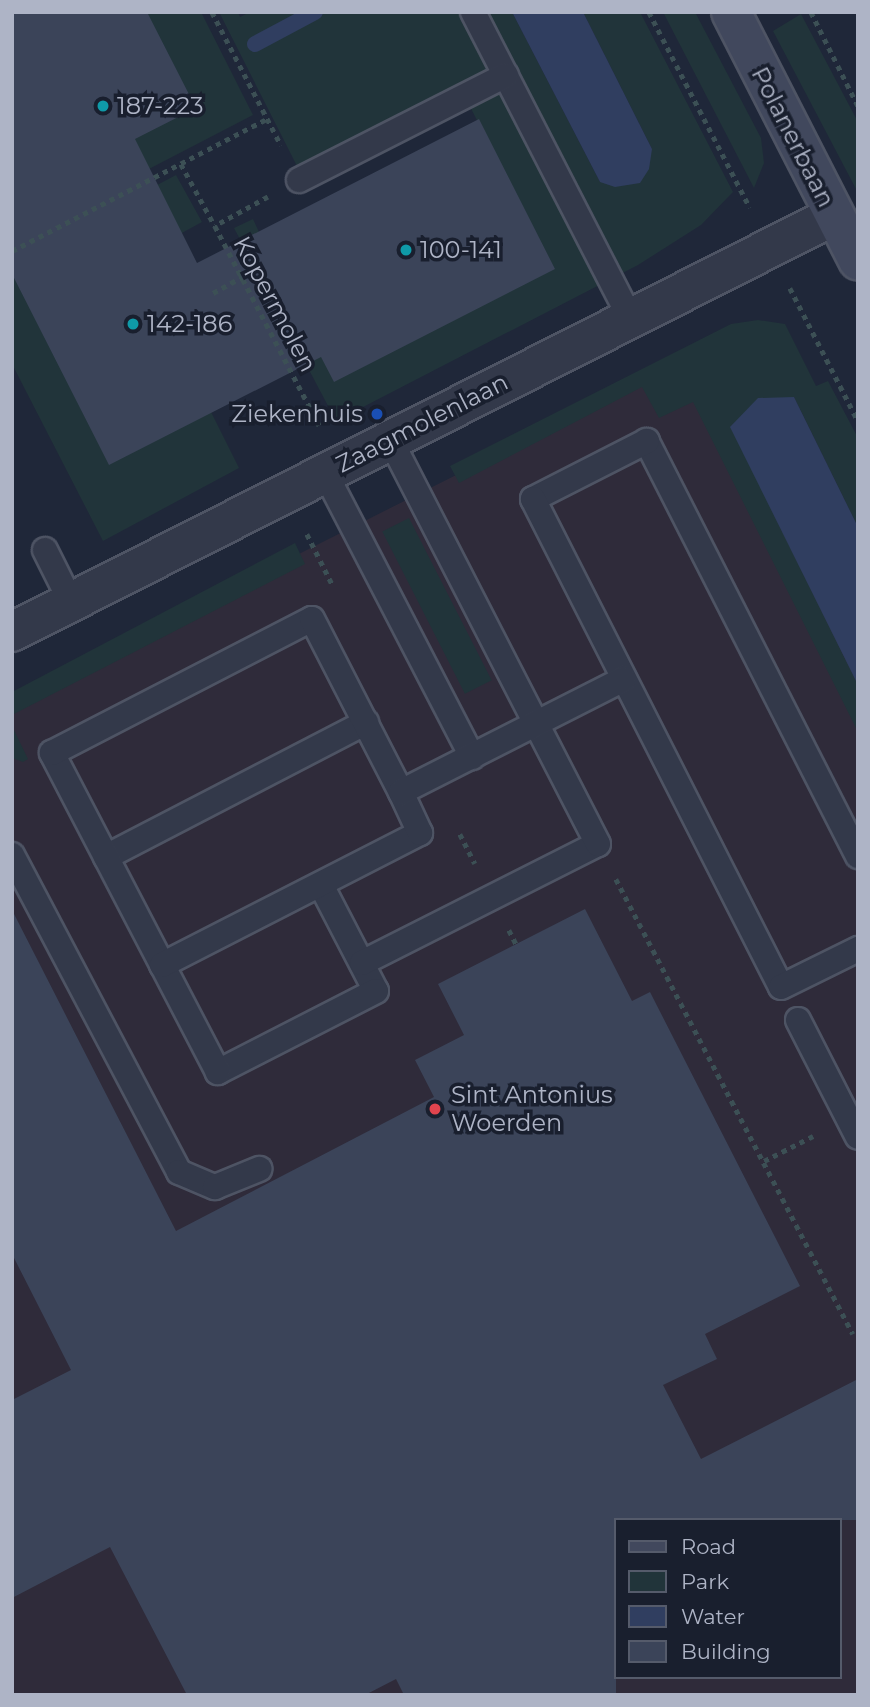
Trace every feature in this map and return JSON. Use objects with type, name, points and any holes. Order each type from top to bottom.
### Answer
[{"type":"main road","name":"Polanerbaan","points":[[731,12],[833,216],[858,260]]},
{"type":"street","name":"Zaagmolenlaan","points":[[12,632],[629,316],[833,216]]},
{"type":"lane","points":[[473,12],[629,316]]},
{"type":"lane","points":[[299,180],[506,75]]},
{"type":"lane","points":[[362,963],[598,844],[390,440]]},
{"type":"lane","points":[[858,856],[648,441],[533,499],[781,987],[858,949]]},
{"type":"lane","points":[[333,469],[472,757]]},
{"type":"lane","points":[[46,550],[71,602]]},
{"type":"lane","points":[[162,965],[420,832],[312,619],[52,753],[162,965],[218,1072],[376,992],[321,885]]},
{"type":"lane","points":[[401,792],[624,678]]},
{"type":"lane","points":[[106,857],[366,722]]},
{"type":"lane","points":[[12,855],[179,1172],[215,1187],[259,1169]]},
{"type":"lane","points":[[798,1020],[858,1137]]},
{"type":"path","points":[[212,12],[299,180]]},
{"type":"path","points":[[811,12],[858,106]]},
{"type":"path","points":[[12,251],[267,119]]},
{"type":"path","points":[[181,164],[215,226]]},
{"type":"path","name":"Kopermolen","points":[[299,180],[215,226],[333,469]]},
{"type":"path","points":[[213,293],[242,277]]},
{"type":"path","points":[[598,844],[853,1334]]},
{"type":"shaded area","name":"Sint Antonius Woerden","points":[[701,352],[858,668],[858,1695],[12,1695],[12,698]]},
{"type":"green space","points":[[145,12],[201,12],[253,115],[12,240],[12,200]]},
{"type":"green space","points":[[219,12],[238,12],[240,17],[250,12],[512,12],[600,182],[652,149],[583,12],[640,12],[733,192],[701,225],[638,265],[336,421],[234,228],[253,219],[259,232],[553,269],[461,89],[300,172]]},
{"type":"green space","points":[[663,12],[695,12],[761,138],[764,163],[754,188]]},
{"type":"green space","points":[[801,14],[858,122],[856,189],[773,31]]},
{"type":"green space","points":[[176,175],[202,222],[180,234],[211,412],[239,468],[103,541],[12,364],[12,262]]},
{"type":"green space","points":[[758,320],[785,324],[816,386],[828,381],[858,438],[858,527],[794,397],[731,427],[858,685],[858,732],[693,402],[659,418],[642,387],[459,483],[450,466],[731,324]]},
{"type":"green space","points":[[409,518],[492,680],[465,694],[382,532]]},
{"type":"green space","points":[[295,543],[305,564],[12,715],[12,692]]},
{"type":"green space","points":[[12,726],[28,759],[23,762],[12,758]]},
{"type":"water","points":[[512,12],[583,12],[652,149],[649,169],[640,183],[615,187],[600,182]]},
{"type":"water","points":[[794,397],[858,527],[858,685],[730,427],[758,398]]},
{"type":"building","points":[[12,12],[147,12],[196,108],[135,139],[197,263],[479,119],[555,269],[334,382],[321,357],[109,465],[12,274]]},
{"type":"building","points":[[585,909],[632,1001],[650,992],[800,1286],[705,1334],[717,1359],[663,1385],[701,1459],[858,1379],[858,1520],[614,1518],[616,1695],[404,1695],[396,1679],[365,1695],[187,1695],[110,1547],[12,1598],[12,1400],[71,1370],[12,1254],[12,910],[176,1231],[434,1097],[415,1060],[464,1035],[438,984]]},
{"type":"waterway","points":[[255,44],[315,12]]},
{"type":"place","name":"187-223","points":[[103,106]]},
{"type":"place","name":"100-141","points":[[406,250]]},
{"type":"place","name":"142-186","points":[[133,324]]},
{"type":"place","name":"Ziekenhuis","points":[[377,414]]},
{"type":"place","name":"Sint Antonius Woerden","points":[[435,1109]]}]
